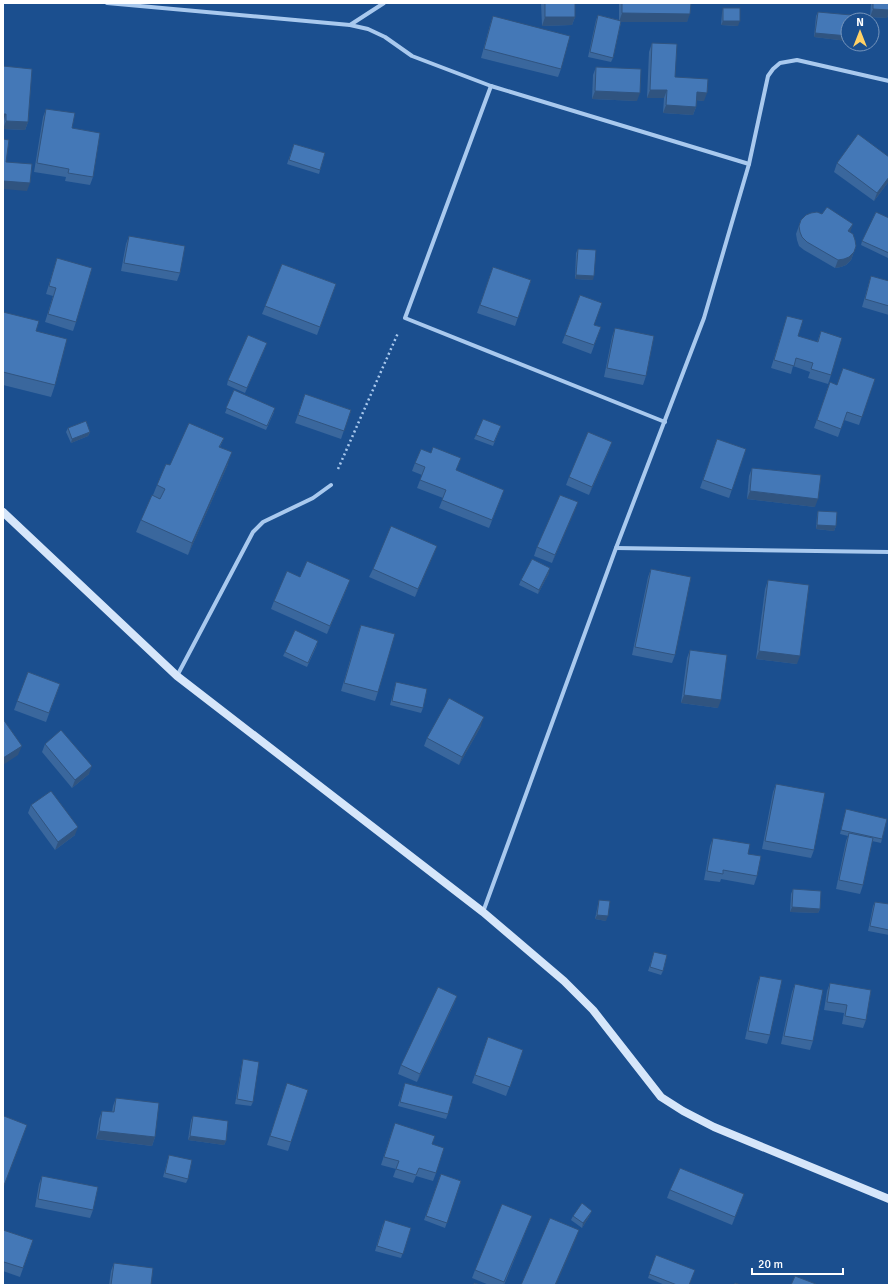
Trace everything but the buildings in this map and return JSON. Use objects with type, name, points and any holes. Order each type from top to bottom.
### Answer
[{"type":"street","points":[[107,3],[350,25],[368,29],[385,37],[412,56],[491,86],[749,164]]},
{"type":"street","points":[[350,25],[384,3]]},
{"type":"street","points":[[483,912],[616,548],[704,318],[749,164],[768,76],[780,63],[796,60],[889,81]]},
{"type":"street","points":[[491,86],[405,318],[665,422]]},
{"type":"street","points":[[177,676],[253,532],[263,522],[313,498],[330,485]]},
{"type":"street","points":[[3,512],[177,676],[483,912],[564,981],[593,1010],[661,1097],[683,1111],[714,1127],[889,1199]]},
{"type":"street","points":[[616,548],[889,552]]},
{"type":"path","points":[[330,485],[405,318]]}]
